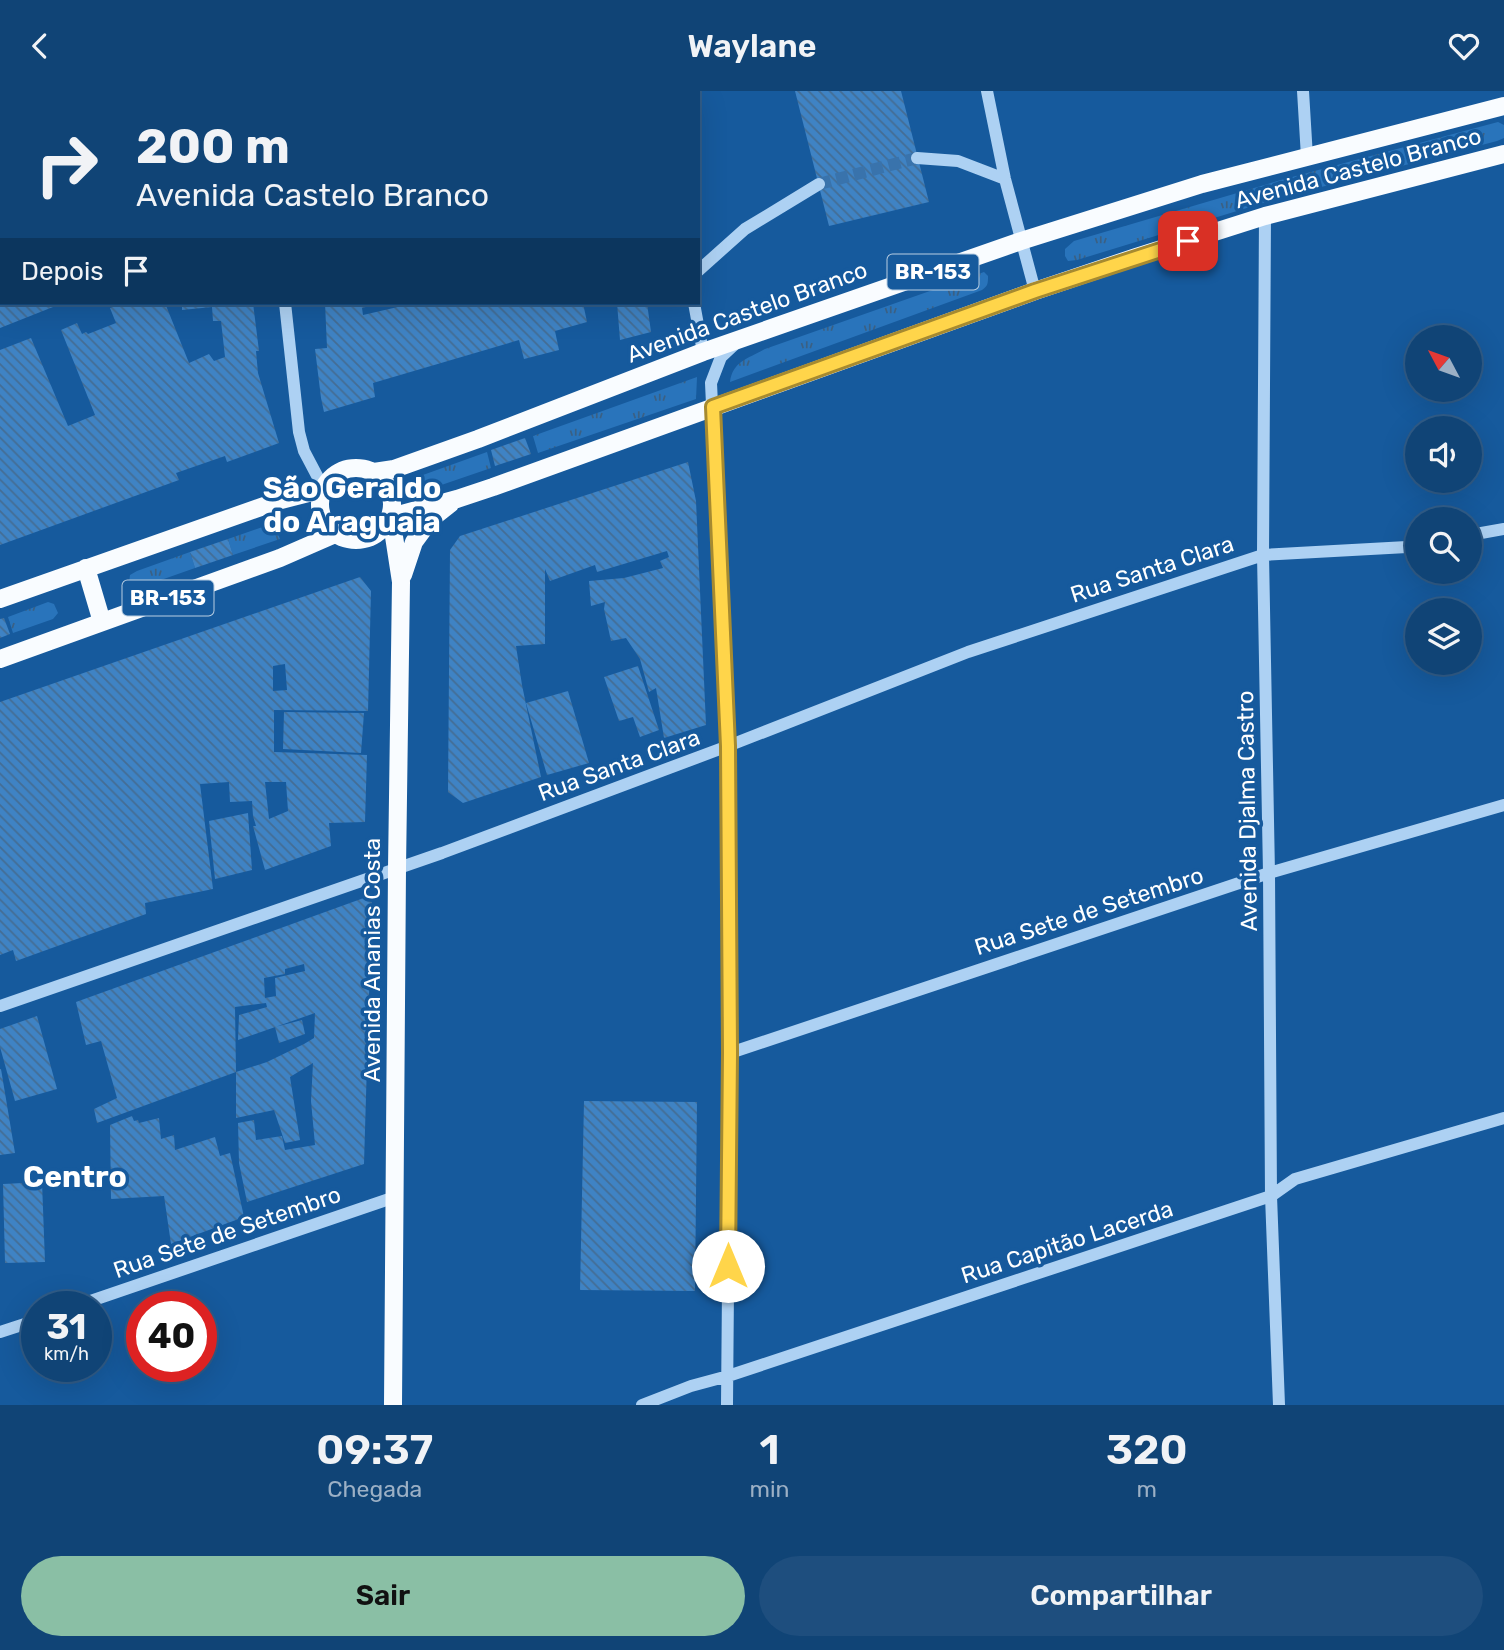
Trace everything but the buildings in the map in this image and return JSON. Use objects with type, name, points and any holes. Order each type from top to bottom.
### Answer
[{"type":"main road","name":"Avenida Castelo Branco","points":[[0,599],[281,500],[324,489],[332,477],[345,469],[360,468],[374,472],[394,469],[703,352],[1021,241],[1202,184],[1504,106]]},
{"type":"main road","name":"Avenida Castelo Branco","points":[[335,534],[347,540],[360,541],[373,537],[384,529],[391,517],[457,499],[1035,291],[1265,216],[1504,154]]},
{"type":"main road","points":[[374,472],[387,484],[393,500],[391,517]]},
{"type":"main road","points":[[324,489],[320,501],[321,513],[326,525],[335,534]]},
{"type":"main road","points":[[401,582],[414,542],[431,519],[457,499]]},
{"type":"main road","name":"Avenida Ananias Costa","points":[[391,517],[401,582],[393,1405]]},
{"type":"main road","name":"BR-153","points":[[0,659],[280,558],[335,534]]},
{"type":"main road","points":[[86,568],[102,622]]},
{"type":"street","points":[[987,91],[1005,179],[1035,291]]},
{"type":"street","points":[[1303,91],[1307,157]]},
{"type":"street","points":[[917,158],[958,161],[1005,179]]},
{"type":"street","points":[[700,269],[746,229],[819,184]]},
{"type":"street","name":"Avenida Djalma Castro","points":[[1265,216],[1263,555],[1271,1196],[1279,1405]]},
{"type":"street","points":[[285,305],[299,432],[304,451],[324,489]]},
{"type":"street","points":[[694,305],[703,352]]},
{"type":"street","points":[[727,1405],[730,1053],[728,746],[711,383],[721,357],[738,340]]},
{"type":"street","points":[[1482,533],[1504,529]]},
{"type":"street","name":"Rua Santa Clara","points":[[0,1006],[397,869],[728,746],[968,652],[1263,555],[1405,547]]},
{"type":"street","name":"Rua Sete de Setembro","points":[[730,1053],[1269,873],[1504,805]]},
{"type":"street","name":"Rua Capitão Lacerda","points":[[642,1405],[691,1385],[728,1376],[1271,1196],[1295,1179],[1504,1118]]},
{"type":"street","name":"Rua Sete de Setembro","points":[[112,1294],[395,1197]]},
{"type":"street","points":[[0,1332],[21,1325]]},
{"type":"green space","points":[[1498,122],[1504,125],[1504,138],[1497,141],[1283,197],[1077,260],[1068,261],[1065,256],[1065,249],[1074,241],[1281,180]]},
{"type":"green space","points":[[984,272],[988,281],[982,290],[730,382],[738,365],[765,349]]},
{"type":"green space","points":[[697,377],[696,399],[538,453],[533,436]]},
{"type":"green space","points":[[487,452],[491,468],[415,494],[404,489],[404,484],[409,480]]},
{"type":"green space","points":[[274,523],[280,539],[233,555],[228,539]]},
{"type":"green space","points":[[190,552],[195,568],[141,587],[134,587],[129,583],[130,575],[137,571]]},
{"type":"green space","points":[[48,602],[54,604],[58,613],[53,619],[13,633],[8,617]]},
{"type":"tunnel","points":[[819,184],[917,158]]},
{"type":"district","name":"São Geraldo do Araguaia","points":[[352,505]]},
{"type":"district","name":"Centro","points":[[75,1177]]},
{"type":"route","points":[[728,1266],[728,746],[713,407],[1035,291],[1188,241]]}]
